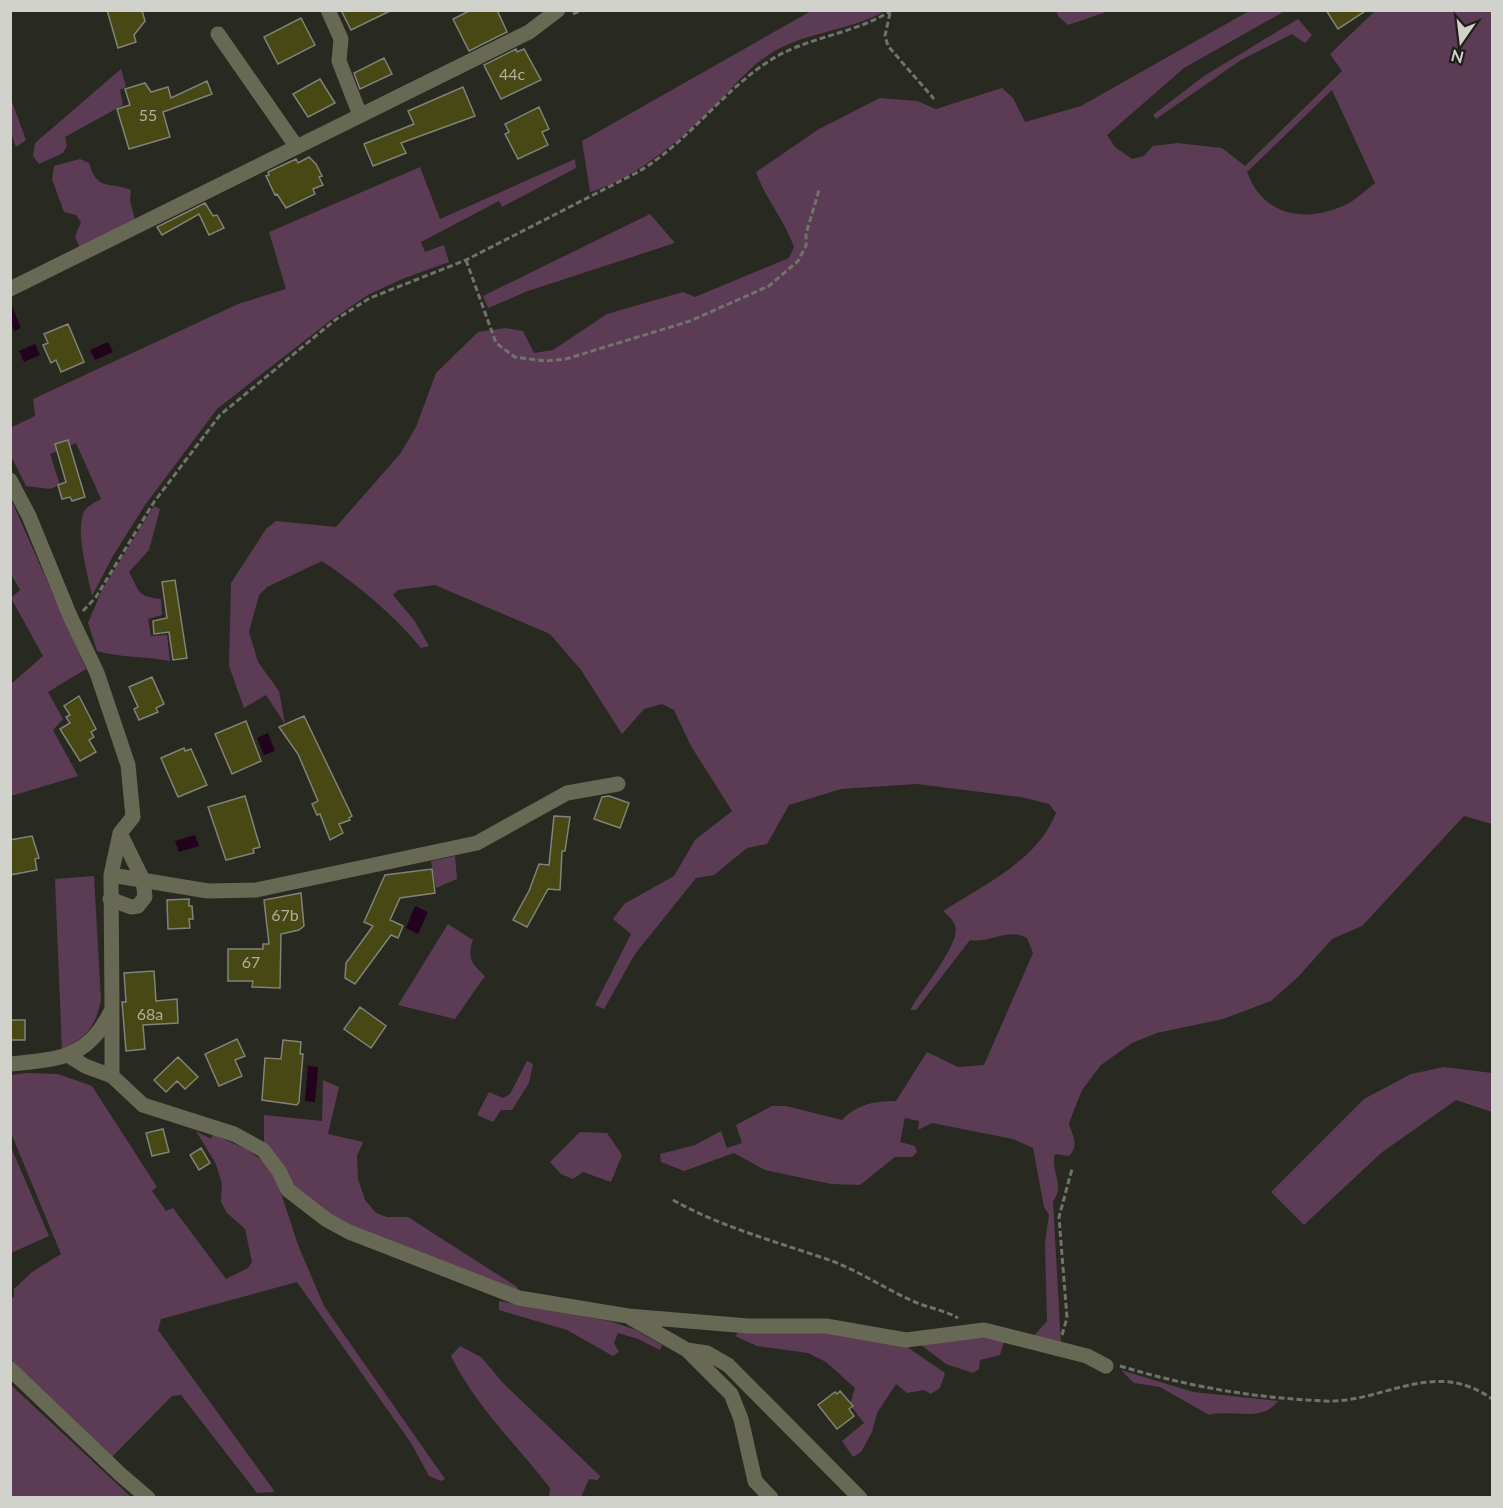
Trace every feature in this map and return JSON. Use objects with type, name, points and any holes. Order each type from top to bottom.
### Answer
[{"type":"street","points":[[328,10],[341,39],[339,61],[360,115]]},
{"type":"street","points":[[10,289],[530,32],[558,10]]},
{"type":"street","points":[[218,34],[296,146]]},
{"type":"street","points":[[10,480],[29,516],[73,623],[97,673],[128,765],[133,817],[120,833],[111,875],[112,1076]]},
{"type":"street","points":[[111,875],[208,891],[256,890],[477,843],[567,793],[618,784]]},
{"type":"street","points":[[110,899],[131,907],[138,906],[145,897],[143,880],[120,833]]},
{"type":"street","points":[[10,1064],[57,1060],[69,1056],[93,1040],[112,1010]]},
{"type":"street","points":[[69,1056],[85,1066],[112,1076],[142,1105],[234,1134],[263,1150],[279,1171],[288,1190],[327,1220],[349,1232],[519,1298],[628,1316],[748,1326],[826,1326],[906,1340],[984,1330],[1087,1356],[1106,1366]]},
{"type":"street","points":[[628,1316],[687,1350],[731,1394],[741,1419],[755,1480],[771,1497]]},
{"type":"street","points":[[687,1350],[707,1353],[728,1365],[860,1497]]},
{"type":"street","points":[[10,1369],[120,1474],[148,1497]]},
{"type":"path","points":[[891,11],[885,36],[888,46],[934,99]]},
{"type":"path","points":[[73,623],[96,597],[154,502],[220,415],[351,309],[390,288],[466,260],[656,161],[735,87],[790,49],[817,39],[857,29],[891,11]]},
{"type":"path","points":[[466,260],[496,343],[505,352],[531,360],[566,360],[690,321],[769,286],[791,270],[806,246],[806,234],[819,190]]},
{"type":"path","points":[[1051,1347],[1064,1332],[1066,1318],[1059,1217],[1072,1169]]},
{"type":"path","points":[[673,1200],[693,1211],[745,1232],[834,1262],[916,1303],[944,1310],[962,1320],[965,1332]]},
{"type":"path","points":[[1106,1366],[1113,1364],[1234,1393],[1324,1401],[1351,1400],[1409,1383],[1436,1381],[1464,1386],[1492,1399]]},
{"type":"shaded area","points":[[1057,10],[1109,11],[1068,25]]},
{"type":"shaded area","points":[[811,11],[885,11],[871,18],[797,41],[770,54],[748,71],[690,130],[658,156],[607,186],[590,192],[582,141]]},
{"type":"shaded area","points":[[1249,11],[1285,11],[1184,68],[1107,135],[1115,147],[1132,159],[1144,156],[1153,146],[1177,143],[1222,148],[1245,166],[1342,71],[1330,54],[1375,11],[1492,11],[1492,824],[1464,816],[1362,926],[1332,939],[1298,977],[1271,1001],[1223,1019],[1157,1033],[1132,1043],[1101,1065],[1082,1090],[1069,1123],[1074,1148],[1069,1156],[1055,1154],[1054,1161],[1058,1184],[1057,1195],[1053,1201],[1061,1345],[1033,1337],[1047,1321],[1045,1243],[1049,1215],[1044,1207],[1033,1148],[1013,1139],[932,1123],[918,1130],[919,1121],[905,1118],[900,1142],[915,1146],[917,1152],[912,1157],[895,1157],[860,1185],[831,1184],[765,1170],[734,1153],[684,1171],[661,1162],[660,1154],[695,1145],[721,1131],[727,1148],[742,1143],[736,1125],[772,1106],[786,1106],[842,1120],[854,1110],[867,1104],[896,1101],[927,1052],[958,1067],[984,1065],[1033,953],[1027,938],[1013,934],[977,941],[970,940],[916,1010],[910,1010],[950,949],[954,939],[955,925],[943,911],[1008,870],[1036,845],[1056,813],[1049,804],[1021,797],[917,784],[841,789],[789,805],[767,844],[747,848],[714,875],[696,878],[635,954],[604,1009],[595,1005],[631,934],[613,919],[624,904],[674,876],[695,840],[732,811],[691,746],[674,710],[662,704],[644,709],[622,734],[581,670],[550,634],[435,585],[398,590],[393,595],[414,620],[429,646],[421,648],[374,601],[322,561],[267,587],[259,595],[249,632],[258,662],[279,691],[285,724],[266,695],[244,708],[229,666],[231,583],[266,529],[276,521],[336,527],[400,454],[416,427],[436,373],[478,332],[505,328],[523,331],[534,353],[553,350],[607,314],[683,292],[695,297],[789,258],[794,247],[756,172],[819,129],[880,98],[917,101],[936,109],[1002,88],[1013,98],[1025,122],[1081,106]],"holes":[[[1332,90],[1375,183],[1349,203],[1334,210],[1303,215],[1276,208],[1264,199],[1247,172]]]},
{"type":"shaded area","points":[[1298,19],[1312,35],[1305,43],[1292,34],[1241,60],[1156,119],[1153,115],[1204,76]]},
{"type":"shaded area","points":[[121,69],[126,87],[120,90],[123,105],[65,137],[67,146],[63,153],[39,164],[33,156],[35,143]]},
{"type":"shaded area","points":[[11,99],[26,140],[16,147],[11,133]]},
{"type":"shaded area","points":[[80,159],[89,163],[92,172],[100,182],[131,190],[130,201],[135,219],[80,248],[75,237],[81,222],[76,215],[64,212],[52,179],[54,166]]},
{"type":"shaded area","points":[[575,159],[576,168],[502,207],[499,201],[421,242],[425,252],[444,245],[449,262],[402,279],[368,295],[331,320],[217,409],[145,505],[113,556],[92,596],[83,555],[81,523],[86,509],[101,499],[76,443],[50,454],[60,485],[50,489],[26,486],[11,456],[12,427],[35,416],[33,399],[238,304],[286,289],[269,232],[420,167],[440,219]]},
{"type":"shaded area","points":[[650,214],[675,243],[528,291],[488,308],[483,296]]},
{"type":"shaded area","points":[[11,304],[21,328],[14,331],[11,322]]},
{"type":"shaded area","points":[[108,342],[113,352],[95,360],[90,350]]},
{"type":"shaded area","points":[[35,344],[40,355],[24,362],[19,351]]},
{"type":"shaded area","points":[[10,497],[86,669],[48,692],[63,719],[53,730],[78,776],[11,796],[11,684],[43,656],[11,598],[20,590],[11,574]]},
{"type":"shaded area","points":[[154,506],[160,509],[149,550],[129,572],[139,592],[161,599],[162,615],[148,619],[151,636],[167,635],[170,661],[97,651],[88,623],[102,590]]},
{"type":"shaded area","points":[[268,733],[275,751],[264,755],[257,738]]},
{"type":"shaded area","points":[[195,835],[199,846],[179,852],[175,841]]},
{"type":"shaded area","points":[[455,856],[457,879],[436,888],[431,861]]},
{"type":"shaded area","points":[[94,876],[101,1000],[96,1018],[88,1031],[62,1051],[55,879]]},
{"type":"shaded area","points":[[415,906],[428,912],[418,934],[406,928]]},
{"type":"shaded area","points":[[448,924],[473,940],[470,956],[485,976],[455,1019],[398,1005]]},
{"type":"shaded area","points":[[527,1061],[533,1064],[529,1083],[512,1110],[501,1110],[493,1122],[477,1115],[489,1092],[503,1098],[510,1094]]},
{"type":"shaded area","points":[[308,1066],[318,1067],[315,1102],[305,1101]]},
{"type":"shaded area","points":[[1444,1067],[1492,1073],[1492,1112],[1456,1100],[1381,1153],[1304,1225],[1271,1192],[1364,1099],[1411,1074]]},
{"type":"shaded area","points":[[58,1074],[92,1086],[157,1187],[152,1191],[166,1211],[173,1208],[226,1279],[248,1268],[252,1262],[245,1229],[227,1213],[221,1202],[222,1184],[216,1164],[196,1131],[211,1139],[213,1134],[248,1150],[264,1162],[275,1175],[298,1245],[324,1306],[445,1479],[441,1481],[429,1476],[411,1443],[297,1282],[161,1319],[158,1330],[275,1492],[257,1493],[181,1395],[172,1396],[111,1458],[11,1364],[10,1299],[14,1297],[14,1289],[32,1272],[61,1254],[11,1133],[10,1075]]},
{"type":"shaded area","points":[[323,1080],[339,1087],[328,1134],[363,1142],[357,1156],[358,1179],[365,1200],[376,1213],[387,1217],[408,1217],[517,1287],[519,1292],[351,1227],[295,1193],[264,1148],[264,1115],[322,1121]]},
{"type":"shaded area","points":[[580,1132],[607,1133],[622,1155],[611,1182],[583,1172],[573,1179],[561,1174],[550,1162]]},
{"type":"shaded area","points":[[11,1147],[49,1236],[10,1253]]},
{"type":"shaded area","points":[[499,1301],[609,1321],[634,1329],[662,1345],[660,1350],[638,1339],[618,1333],[614,1343],[619,1352],[613,1356],[567,1330],[499,1310]]},
{"type":"shaded area","points":[[817,1332],[907,1347],[945,1373],[940,1388],[931,1394],[924,1390],[907,1393],[896,1384],[877,1413],[872,1432],[861,1452],[853,1457],[842,1441],[864,1423],[850,1405],[855,1388],[826,1362],[808,1353],[757,1346],[735,1336],[738,1333]]},
{"type":"shaded area","points":[[970,1335],[1004,1342],[1000,1355],[980,1360],[979,1369],[973,1373],[946,1364],[920,1344]]},
{"type":"shaded area","points":[[460,1346],[481,1357],[504,1384],[600,1476],[598,1480],[589,1479],[581,1497],[549,1497],[550,1488],[484,1409],[461,1375],[451,1356]]},
{"type":"shaded area","points":[[1121,1370],[1193,1392],[1278,1401],[1264,1412],[1255,1414],[1209,1415],[1160,1387],[1134,1383]]},
{"type":"shaded area","points":[[11,1385],[131,1497],[11,1497]]},
{"type":"building","points":[[107,10],[142,10],[145,21],[134,35],[136,42],[118,48]]},
{"type":"building","points":[[341,10],[392,10],[351,30]]},
{"type":"building","points":[[471,10],[497,10],[507,32],[469,51],[453,19]]},
{"type":"building","points":[[1326,10],[1367,10],[1338,29]]},
{"type":"building","points":[[301,18],[315,45],[278,64],[264,37]]},
{"type":"building","points":[[516,49],[517,52],[524,49],[541,80],[501,99],[484,65]]},
{"type":"building","points":[[384,58],[392,74],[360,89],[354,73]]},
{"type":"building","points":[[320,79],[335,103],[308,117],[293,94]]},
{"type":"building","points":[[207,81],[212,94],[163,112],[170,137],[129,149],[117,109],[130,105],[125,89],[145,83],[151,92],[168,87],[171,98]]},
{"type":"building","points":[[463,87],[475,116],[401,143],[406,153],[373,166],[364,144],[414,124],[408,111]]},
{"type":"building","points":[[539,107],[549,129],[542,132],[548,145],[518,159],[505,134],[509,132],[505,124]]},
{"type":"building","points":[[309,157],[316,164],[322,176],[319,177],[323,185],[313,189],[315,194],[286,208],[277,194],[275,195],[266,176],[269,175],[268,172],[296,159],[298,163]]},
{"type":"building","points":[[205,203],[213,216],[217,215],[224,228],[209,235],[199,214],[162,235],[157,227]]},
{"type":"building","points":[[68,324],[84,362],[61,372],[56,360],[51,363],[43,345],[48,343],[44,334]]},
{"type":"building","points":[[68,440],[85,497],[72,501],[70,497],[62,499],[58,485],[66,482],[55,444]]},
{"type":"building","points":[[175,580],[187,658],[173,660],[169,632],[154,634],[153,621],[167,618],[162,582]]},
{"type":"building","points":[[152,677],[164,704],[156,708],[158,712],[139,720],[134,709],[138,707],[129,687]]},
{"type":"building","points":[[79,696],[96,729],[91,732],[94,737],[89,740],[96,752],[80,761],[60,729],[70,723],[66,717],[70,715],[64,706]]},
{"type":"building","points":[[304,716],[352,816],[350,820],[339,824],[343,833],[330,840],[320,814],[317,815],[312,804],[318,801],[298,754],[279,727]]},
{"type":"building","points":[[246,721],[261,761],[232,774],[215,734]]},
{"type":"building","points":[[184,748],[185,751],[191,749],[207,785],[178,797],[161,758]]},
{"type":"building","points":[[245,796],[260,847],[253,849],[254,853],[226,860],[208,807]]},
{"type":"building","points":[[609,796],[629,803],[620,828],[594,819],[602,797]]},
{"type":"building","points":[[554,816],[570,817],[565,851],[562,851],[560,890],[548,889],[527,927],[513,920],[529,891],[539,864],[549,865]]},
{"type":"building","points":[[32,836],[39,858],[35,859],[37,870],[10,875],[10,840]]},
{"type":"building","points":[[432,869],[435,893],[400,898],[390,920],[403,926],[398,938],[391,935],[355,984],[345,978],[346,963],[373,926],[364,922],[385,875]]},
{"type":"building","points":[[301,893],[304,926],[299,930],[281,934],[280,988],[252,987],[253,981],[228,981],[228,949],[263,949],[263,944],[269,944],[264,900]]},
{"type":"building","points":[[189,899],[193,919],[189,919],[190,928],[168,929],[167,900]]},
{"type":"building","points":[[154,971],[156,1001],[177,999],[178,1023],[143,1025],[145,1049],[126,1051],[122,1002],[126,1002],[124,973]]},
{"type":"building","points":[[360,1007],[386,1026],[371,1048],[344,1029]]},
{"type":"building","points":[[10,1020],[25,1020],[25,1040],[10,1040]]},
{"type":"building","points":[[237,1039],[245,1056],[235,1060],[242,1076],[219,1086],[205,1054]]},
{"type":"building","points":[[283,1040],[301,1042],[300,1054],[303,1054],[297,1105],[262,1100],[265,1058],[281,1059]]},
{"type":"building","points":[[178,1057],[198,1077],[185,1089],[177,1081],[166,1092],[154,1080]]},
{"type":"building","points":[[163,1129],[169,1152],[152,1156],[146,1133]]},
{"type":"building","points":[[201,1148],[210,1163],[199,1170],[190,1155]]},
{"type":"building","points":[[840,1391],[853,1406],[849,1409],[854,1416],[837,1429],[818,1405],[835,1392],[837,1394]]}]
